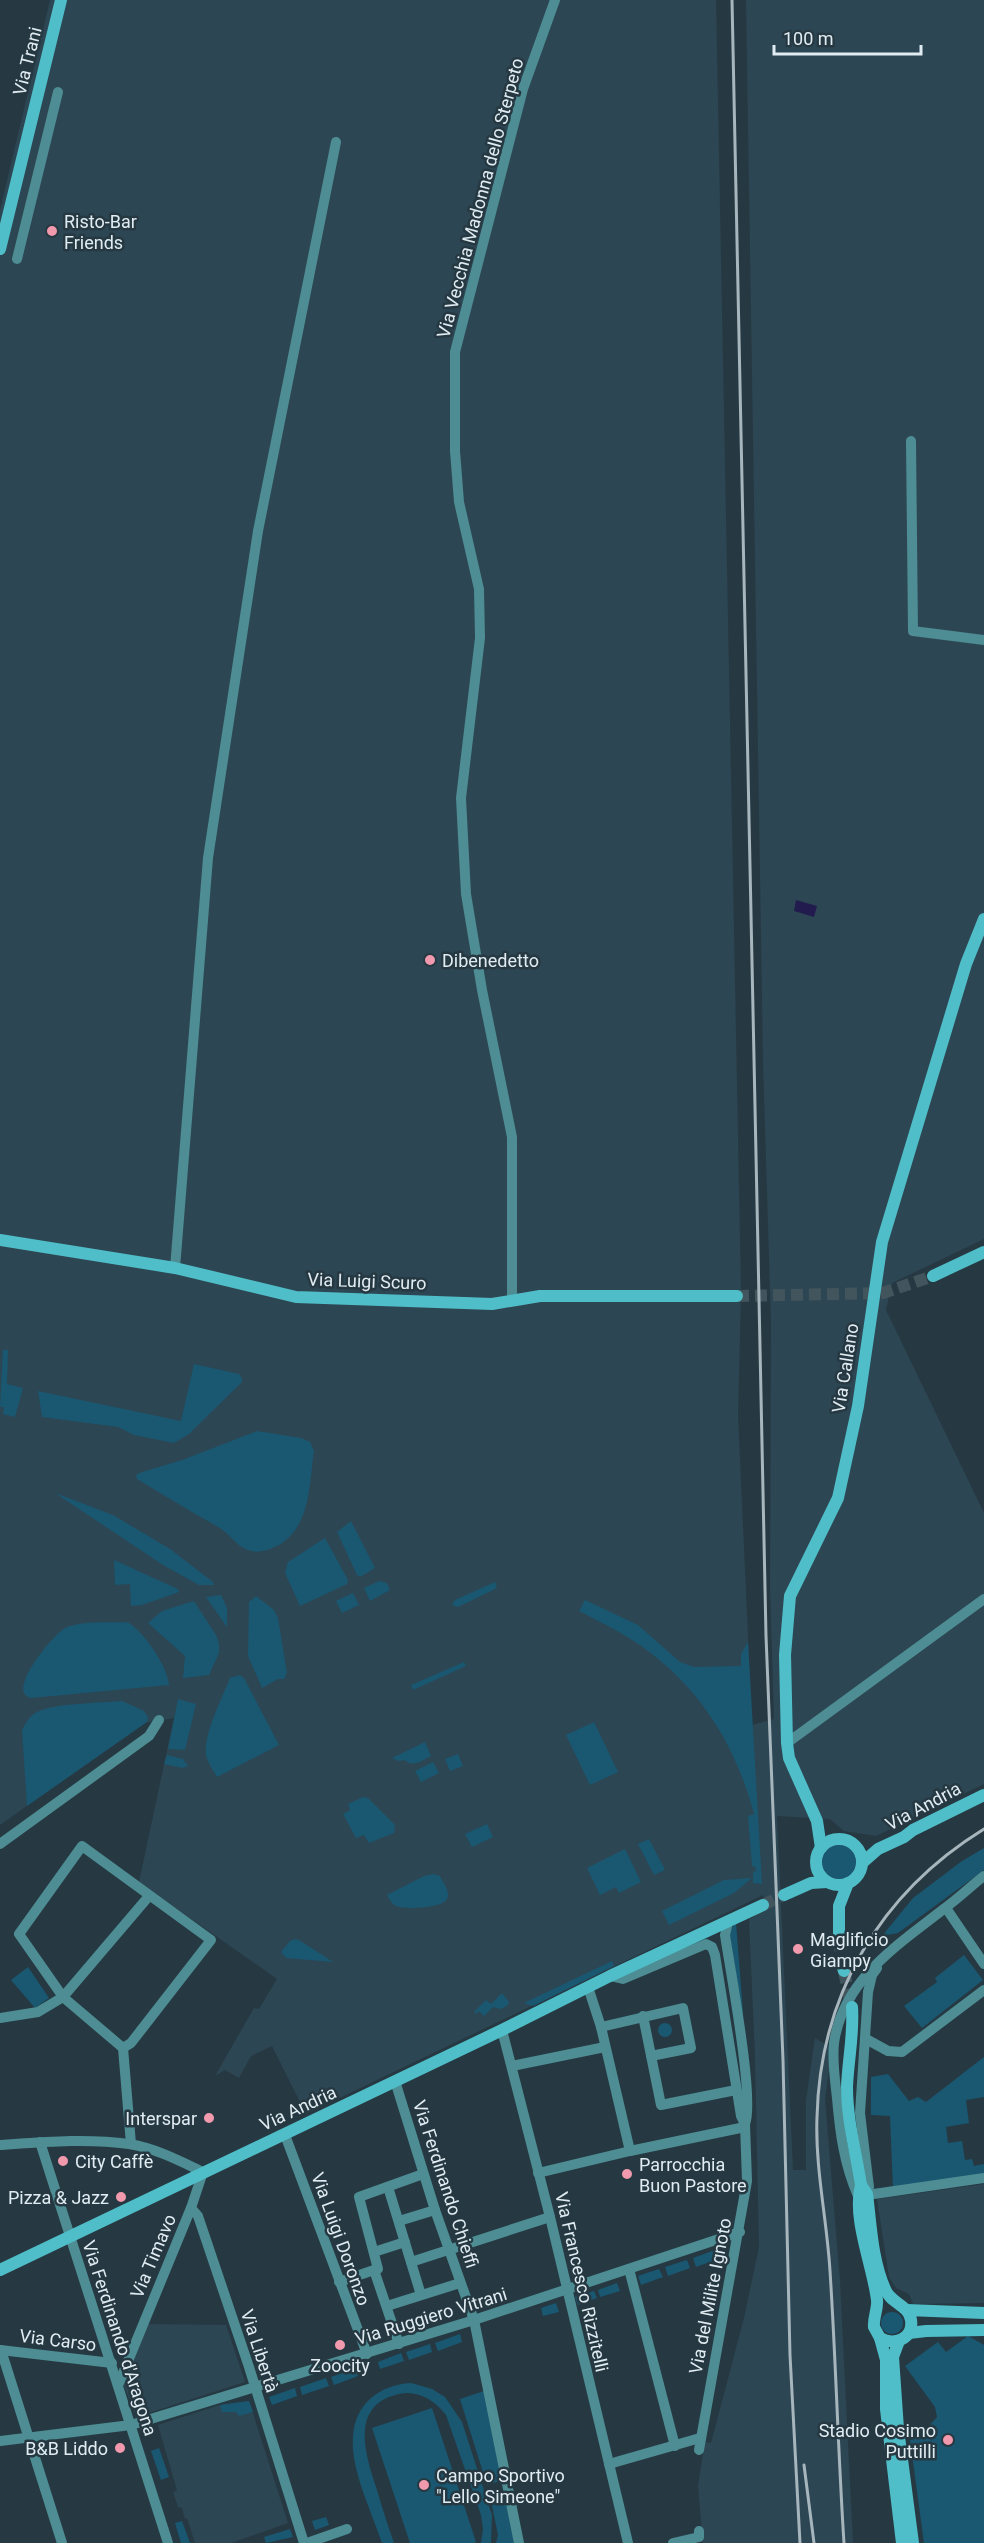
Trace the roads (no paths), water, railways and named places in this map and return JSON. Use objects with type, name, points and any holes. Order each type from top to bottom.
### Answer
[{"type":"main road","name":"Via Trani","points":[[0,249],[61,0]]},
{"type":"main road","name":"Via Callano","points":[[821,1848],[817,1821],[789,1758],[787,1743],[785,1655],[790,1596],[838,1498],[858,1406],[882,1242],[966,964],[984,919]]},
{"type":"main road","name":"Via Luigi Scuro","points":[[0,1239],[175,1268],[297,1297],[492,1304],[540,1296],[737,1296]]},
{"type":"main road","points":[[933,1276],[984,1252]]},
{"type":"main road","name":"Via Andria","points":[[862,1863],[878,1849],[984,1795]]},
{"type":"main road","points":[[817,1821],[858,1849],[862,1863],[860,1873],[848,1883],[839,1906],[838,1939]]},
{"type":"main road","points":[[839,1906],[830,1883],[820,1875],[816,1866],[816,1858],[821,1848],[830,1841],[842,1839]]},
{"type":"main road","name":"Via Andria","points":[[858,1849],[878,1849]]},
{"type":"main road","points":[[784,1895],[798,1887],[816,1866]]},
{"type":"main road","points":[[798,1887],[848,1883]]},
{"type":"main road","name":"Via Andria","points":[[0,2270],[202,2172],[285,2135],[610,1976],[763,1905]]},
{"type":"main road","points":[[852,2007],[848,2110],[863,2192],[885,2292],[902,2307],[912,2320],[893,2357],[898,2429],[914,2543]]},
{"type":"main road","points":[[863,2192],[868,2266],[877,2302],[873,2327],[880,2338],[886,2360],[886,2409],[902,2543]]},
{"type":"main road","points":[[875,2314],[885,2305],[984,2313]]},
{"type":"main road","points":[[880,2338],[892,2342],[926,2331],[984,2330]]},
{"type":"street","name":"Via Vecchia Madonna dello Sterpeto","points":[[512,1300],[512,1137],[482,990],[466,882],[461,798],[480,638],[479,589],[459,502],[455,451],[455,352],[523,88],[555,0]]},
{"type":"street","name":"Via Trani","points":[[17,260],[58,92]]},
{"type":"street","points":[[29,130],[48,133]]},
{"type":"street","points":[[175,1268],[208,858],[258,531],[336,142]]},
{"type":"street","points":[[8,216],[27,218]]},
{"type":"street","points":[[910,441],[913,632],[984,640]]},
{"type":"street","points":[[787,1743],[984,1599]]},
{"type":"street","points":[[0,1844],[149,1736],[159,1720]]},
{"type":"street","points":[[123,2048],[130,2043],[211,1940],[82,1846],[19,1934],[63,1997],[123,2048],[131,2144]]},
{"type":"street","points":[[863,2192],[843,2154],[833,2055],[834,2041],[840,2022],[856,1987],[885,1955],[984,1876]]},
{"type":"street","points":[[0,2018],[38,2012],[63,1997],[149,1896]]},
{"type":"street","points":[[946,1908],[984,1964]]},
{"type":"street","name":"Via del Milite Ignoto","points":[[728,1922],[725,1935],[745,2077],[748,2117],[745,2126]]},
{"type":"street","name":"Via del Milite Ignoto","points":[[699,2450],[740,2232],[747,2181],[745,2126],[736,2090],[715,1955],[712,1947],[706,1944]]},
{"type":"street","name":"Via Andria","points":[[610,1976],[623,1979],[706,1944]]},
{"type":"street","points":[[863,2192],[869,2187],[860,2113],[868,1992],[872,1976],[885,1955]]},
{"type":"street","points":[[588,1987],[601,2027],[630,2151]]},
{"type":"street","points":[[866,2039],[888,2050],[902,2052],[984,1990]]},
{"type":"street","points":[[601,2027],[683,2008],[691,2048],[651,2056]]},
{"type":"street","points":[[643,2016],[661,2105],[736,2090]]},
{"type":"street","name":"Via Francesco Rizzitelli","points":[[502,2030],[550,2217],[628,2543]]},
{"type":"street","points":[[512,2066],[605,2047]]},
{"type":"street","name":"Via Ferdinando Chieffi","points":[[395,2081],[423,2174],[474,2320],[519,2543]]},
{"type":"street","points":[[538,2173],[745,2126]]},
{"type":"street","name":"Via Luigi Doronzo","points":[[285,2135],[366,2354]]},
{"type":"street","points":[[0,2145],[80,2141],[131,2144],[167,2155],[202,2172],[191,2208]]},
{"type":"street","name":"Via Ferdinando d'Aragona","points":[[40,2142],[168,2543]]},
{"type":"street","points":[[339,2282],[378,2269],[358,2197],[423,2174]]},
{"type":"street","points":[[863,2192],[984,2178]]},
{"type":"street","points":[[387,2187],[421,2295]]},
{"type":"street","name":"Via Timavo","points":[[118,2384],[191,2208]]},
{"type":"street","name":"Via Libertà","points":[[191,2208],[198,2216],[306,2543],[347,2529]]},
{"type":"street","points":[[399,2221],[435,2210]]},
{"type":"street","points":[[411,2262],[550,2217]]},
{"type":"street","name":"Via Ruggiero Vitrani","points":[[0,2441],[131,2425],[399,2344],[740,2232]]},
{"type":"street","points":[[374,2252],[405,2242]]},
{"type":"street","points":[[629,2269],[675,2446]]},
{"type":"street","points":[[374,2270],[399,2344]]},
{"type":"street","points":[[387,2306],[460,2283]]},
{"type":"street","points":[[0,2350],[62,2543]]},
{"type":"street","name":"Via Carso","points":[[0,2350],[112,2363]]},
{"type":"street","points":[[609,2464],[700,2438]]},
{"type":"street","points":[[673,2543],[695,2539],[699,2537],[699,2531]]},
{"type":"tunnel","points":[[737,1296],[883,1293],[933,1276]]},
{"type":"tunnel","points":[[763,1905],[784,1895]]},
{"type":"tunnel","points":[[839,1939],[842,1965]]},
{"type":"tunnel","points":[[844,1971],[851,2006]]},
{"type":"railway","points":[[732,0],[766,1636],[783,2060],[790,2355],[800,2543]]},
{"type":"railway","points":[[844,2543],[830,2271],[817,2136],[821,2072],[830,2030],[844,1989],[863,1951],[886,1916],[914,1884],[947,1855],[984,1829]]},
{"type":"railway","points":[[804,2465],[814,2543]]},
{"type":"place","name":"Risto-Bar Friends","points":[[52,231]]},
{"type":"place","name":"Dibenedetto","points":[[430,960]]},
{"type":"place","name":"Maglificio Giampy","points":[[798,1949]]},
{"type":"place","name":"Interspar","points":[[209,2118]]},
{"type":"place","name":"City Caffè","points":[[63,2161]]},
{"type":"place","name":"Parrocchia Buon Pastore","points":[[627,2174]]},
{"type":"place","name":"Pizza & Jazz","points":[[121,2197]]},
{"type":"place","name":"Zoocity","points":[[340,2345]]},
{"type":"place","name":"Stadio Cosimo Puttilli","points":[[948,2440]]},
{"type":"place","name":"B&B Liddo","points":[[120,2448]]},
{"type":"place","name":"Campo Sportivo \"Lello Simeone\"","points":[[424,2485]]}]
